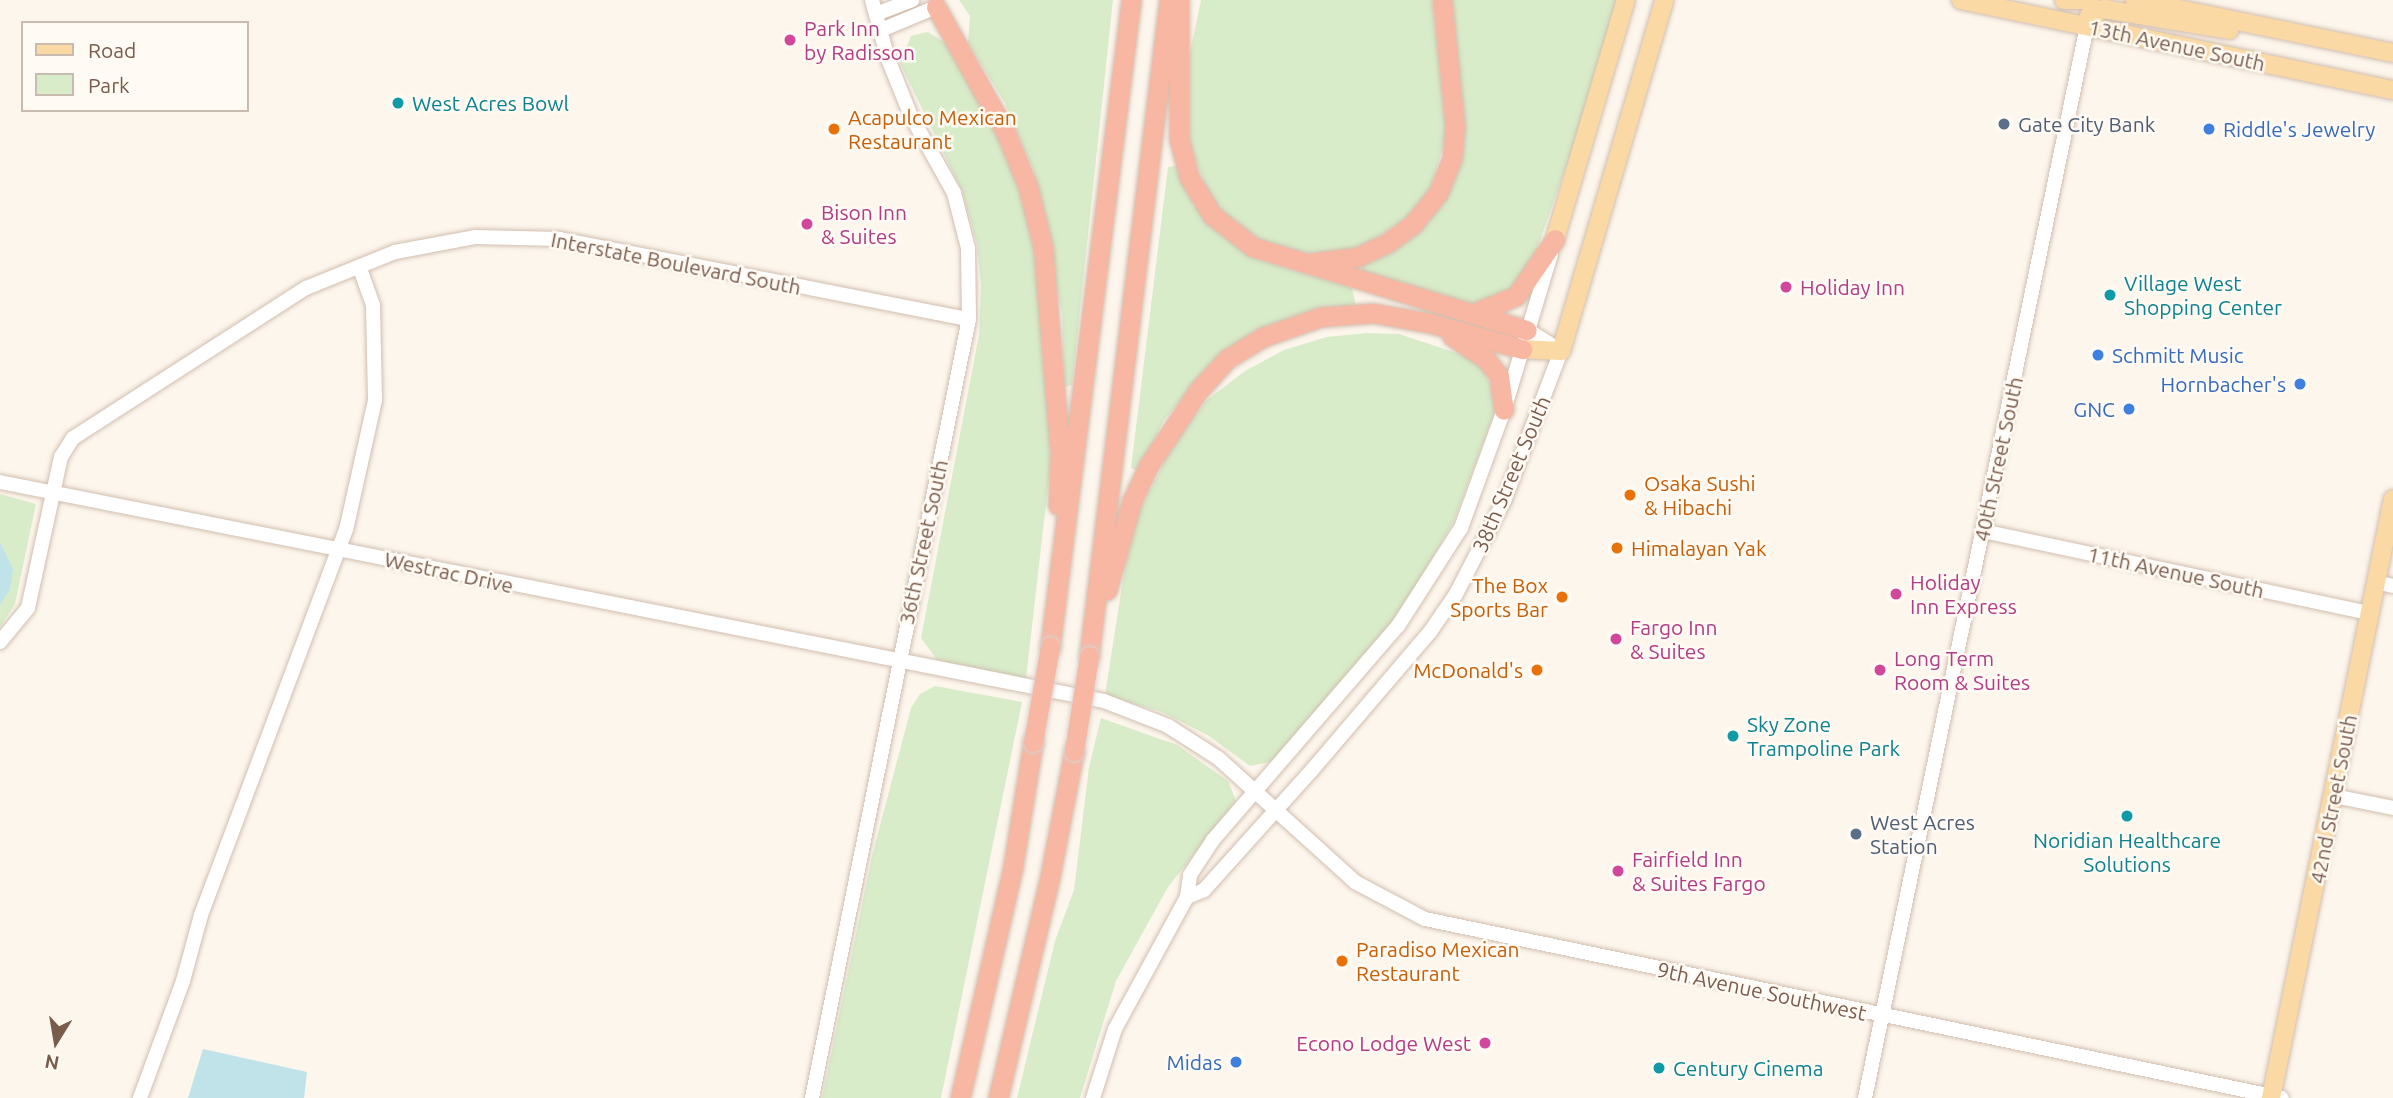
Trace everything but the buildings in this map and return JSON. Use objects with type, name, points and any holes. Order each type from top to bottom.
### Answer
[{"type":"highway","points":[[960,1098],[1013,866],[1050,647],[1131,0]]},
{"type":"highway","points":[[998,1098],[1050,876],[1090,649],[1169,0]]},
{"type":"highway","points":[[1179,0],[1179,139],[1189,177],[1212,215],[1253,247],[1471,313],[1524,340]]},
{"type":"highway","points":[[1302,264],[1357,257],[1387,243],[1413,224],[1438,193],[1452,159],[1455,127],[1442,0]]},
{"type":"highway","points":[[935,2],[1006,133],[1028,187],[1043,247],[1055,361],[1060,452],[1058,518],[1063,558]]},
{"type":"highway","points":[[1471,313],[1499,307],[1516,296],[1555,239]]},
{"type":"highway","points":[[1090,649],[1132,501],[1149,465],[1198,391],[1227,359],[1263,337],[1320,317],[1373,313],[1524,340]]},
{"type":"highway","points":[[1430,323],[1485,358],[1499,376],[1504,411]]},
{"type":"main road","name":"38th Street South","points":[[1555,239],[1626,0]]},
{"type":"main road","name":"38th Street South","points":[[1561,351],[1664,0]]},
{"type":"main road","name":"13th Avenue South","points":[[1961,0],[2393,90]]},
{"type":"main road","points":[[2064,0],[2090,0]]},
{"type":"main road","name":"13th Avenue South","points":[[2135,0],[2393,53]]},
{"type":"main road","points":[[2087,26],[2089,16],[2104,9],[2184,25],[2285,32]]},
{"type":"main road","points":[[1524,340],[1561,351]]},
{"type":"main road","name":"42nd Street South","points":[[2275,1097],[2369,613],[2384,584],[2392,509]]},
{"type":"street","points":[[874,7],[912,0]]},
{"type":"street","points":[[881,30],[935,2]]},
{"type":"street","name":"36th Street South","points":[[812,1098],[970,319],[968,248],[954,193],[911,116],[874,7]]},
{"type":"street","name":"40th Street South","points":[[1865,1098],[2087,26]]},
{"type":"street","name":"Interstate Boulevard South","points":[[0,642],[28,608],[66,447],[85,428],[297,293],[395,251],[475,237],[560,239],[970,319]]},
{"type":"street","name":"38th Street South","points":[[1093,1098],[1115,1029],[1187,897],[1190,875],[1213,840],[1398,626],[1461,528],[1504,411],[1555,239]]},
{"type":"street","points":[[140,1098],[183,981],[201,915],[339,550],[375,400],[373,305],[359,265]]},
{"type":"street","name":"38th Street South","points":[[1187,897],[1204,891],[1430,632],[1456,594],[1504,501],[1561,351]]},
{"type":"street","name":"Westrac Drive","points":[[0,482],[1126,708],[1168,726],[1208,752],[1255,793]]},
{"type":"street","name":"11th Avenue South","points":[[1983,531],[2369,613]]},
{"type":"street","name":"9th Avenue Southwest","points":[[1255,793],[1355,882],[1425,919],[2275,1097]]},
{"type":"street","points":[[2334,796],[2393,808]]},
{"type":"green space","points":[[959,0],[1113,0],[1072,385],[1064,387],[1062,314],[1034,172],[1005,103],[968,43],[970,16]]},
{"type":"green space","points":[[1201,0],[1432,0],[1447,135],[1429,192],[1412,214],[1361,248],[1326,255],[1290,251],[1260,240],[1232,222],[1210,198],[1186,134],[1187,67]]},
{"type":"green space","points":[[1449,0],[1618,0],[1585,113],[1532,263],[1517,285],[1487,304],[1452,304],[1362,274],[1361,263],[1446,195]]},
{"type":"green space","points":[[928,32],[946,43],[1014,166],[1040,263],[1051,460],[1026,679],[937,660],[921,638],[979,335],[981,287],[977,244],[962,191],[900,63],[911,36]]},
{"type":"green space","points":[[1176,166],[1193,203],[1214,230],[1260,260],[1352,288],[1356,306],[1321,310],[1200,378],[1164,420],[1139,471],[1131,468],[1168,167]]},
{"type":"green space","points":[[1367,333],[1399,334],[1466,356],[1482,369],[1493,390],[1495,411],[1454,521],[1396,619],[1271,762],[1250,766],[1209,736],[1162,712],[1105,695],[1125,567],[1139,512],[1175,441],[1207,400],[1245,371],[1284,350],[1327,337]]},
{"type":"green space","points":[[0,494],[36,504],[15,604],[0,627]]},
{"type":"green space","points":[[935,686],[1022,702],[941,1098],[822,1098],[872,856],[911,708],[920,694]]},
{"type":"green space","points":[[1101,718],[1177,745],[1228,781],[1236,801],[1168,887],[1116,981],[1080,1098],[1017,1098],[1055,941],[1074,890],[1089,767]]},
{"type":"water","points":[[0,542],[13,569],[10,589],[0,605]]},
{"type":"water","points":[[203,1049],[307,1072],[304,1098],[188,1098]]},
{"type":"place","name":"Park Inn by Radisson","points":[[790,40]]},
{"type":"place","name":"West Acres Bowl","points":[[398,103]]},
{"type":"place","name":"Gate City Bank","points":[[2004,124]]},
{"type":"place","name":"Acapulco Mexican Restaurant","points":[[834,129]]},
{"type":"place","name":"Riddle's Jewelry","points":[[2209,129]]},
{"type":"place","name":"Bison Inn & Suites","points":[[807,224]]},
{"type":"place","name":"Holiday Inn","points":[[1786,287]]},
{"type":"place","name":"Village West Shopping Center","points":[[2110,295]]},
{"type":"place","name":"Schmitt Music","points":[[2098,355]]},
{"type":"place","name":"Hornbacher's","points":[[2300,384]]},
{"type":"place","name":"GNC","points":[[2129,409]]},
{"type":"place","name":"Osaka Sushi & Hibachi","points":[[1630,495]]},
{"type":"place","name":"Himalayan Yak","points":[[1617,548]]},
{"type":"place","name":"Holiday Inn Express","points":[[1896,594]]},
{"type":"place","name":"The Box Sports Bar","points":[[1562,597]]},
{"type":"place","name":"Fargo Inn & Suites","points":[[1616,639]]},
{"type":"place","name":"McDonald's","points":[[1537,670]]},
{"type":"place","name":"Long Term Room & Suites","points":[[1880,670]]},
{"type":"place","name":"Sky Zone Trampoline Park","points":[[1733,736]]},
{"type":"place","name":"Noridian Healthcare Solutions","points":[[2127,816]]},
{"type":"place","name":"West Acres Station","points":[[1856,834]]},
{"type":"place","name":"Fairfield Inn & Suites Fargo","points":[[1618,871]]},
{"type":"place","name":"Paradiso Mexican Restaurant","points":[[1342,961]]},
{"type":"place","name":"Econo Lodge West","points":[[1485,1043]]},
{"type":"place","name":"Midas","points":[[1236,1062]]},
{"type":"place","name":"Century Cinema","points":[[1659,1068]]}]
